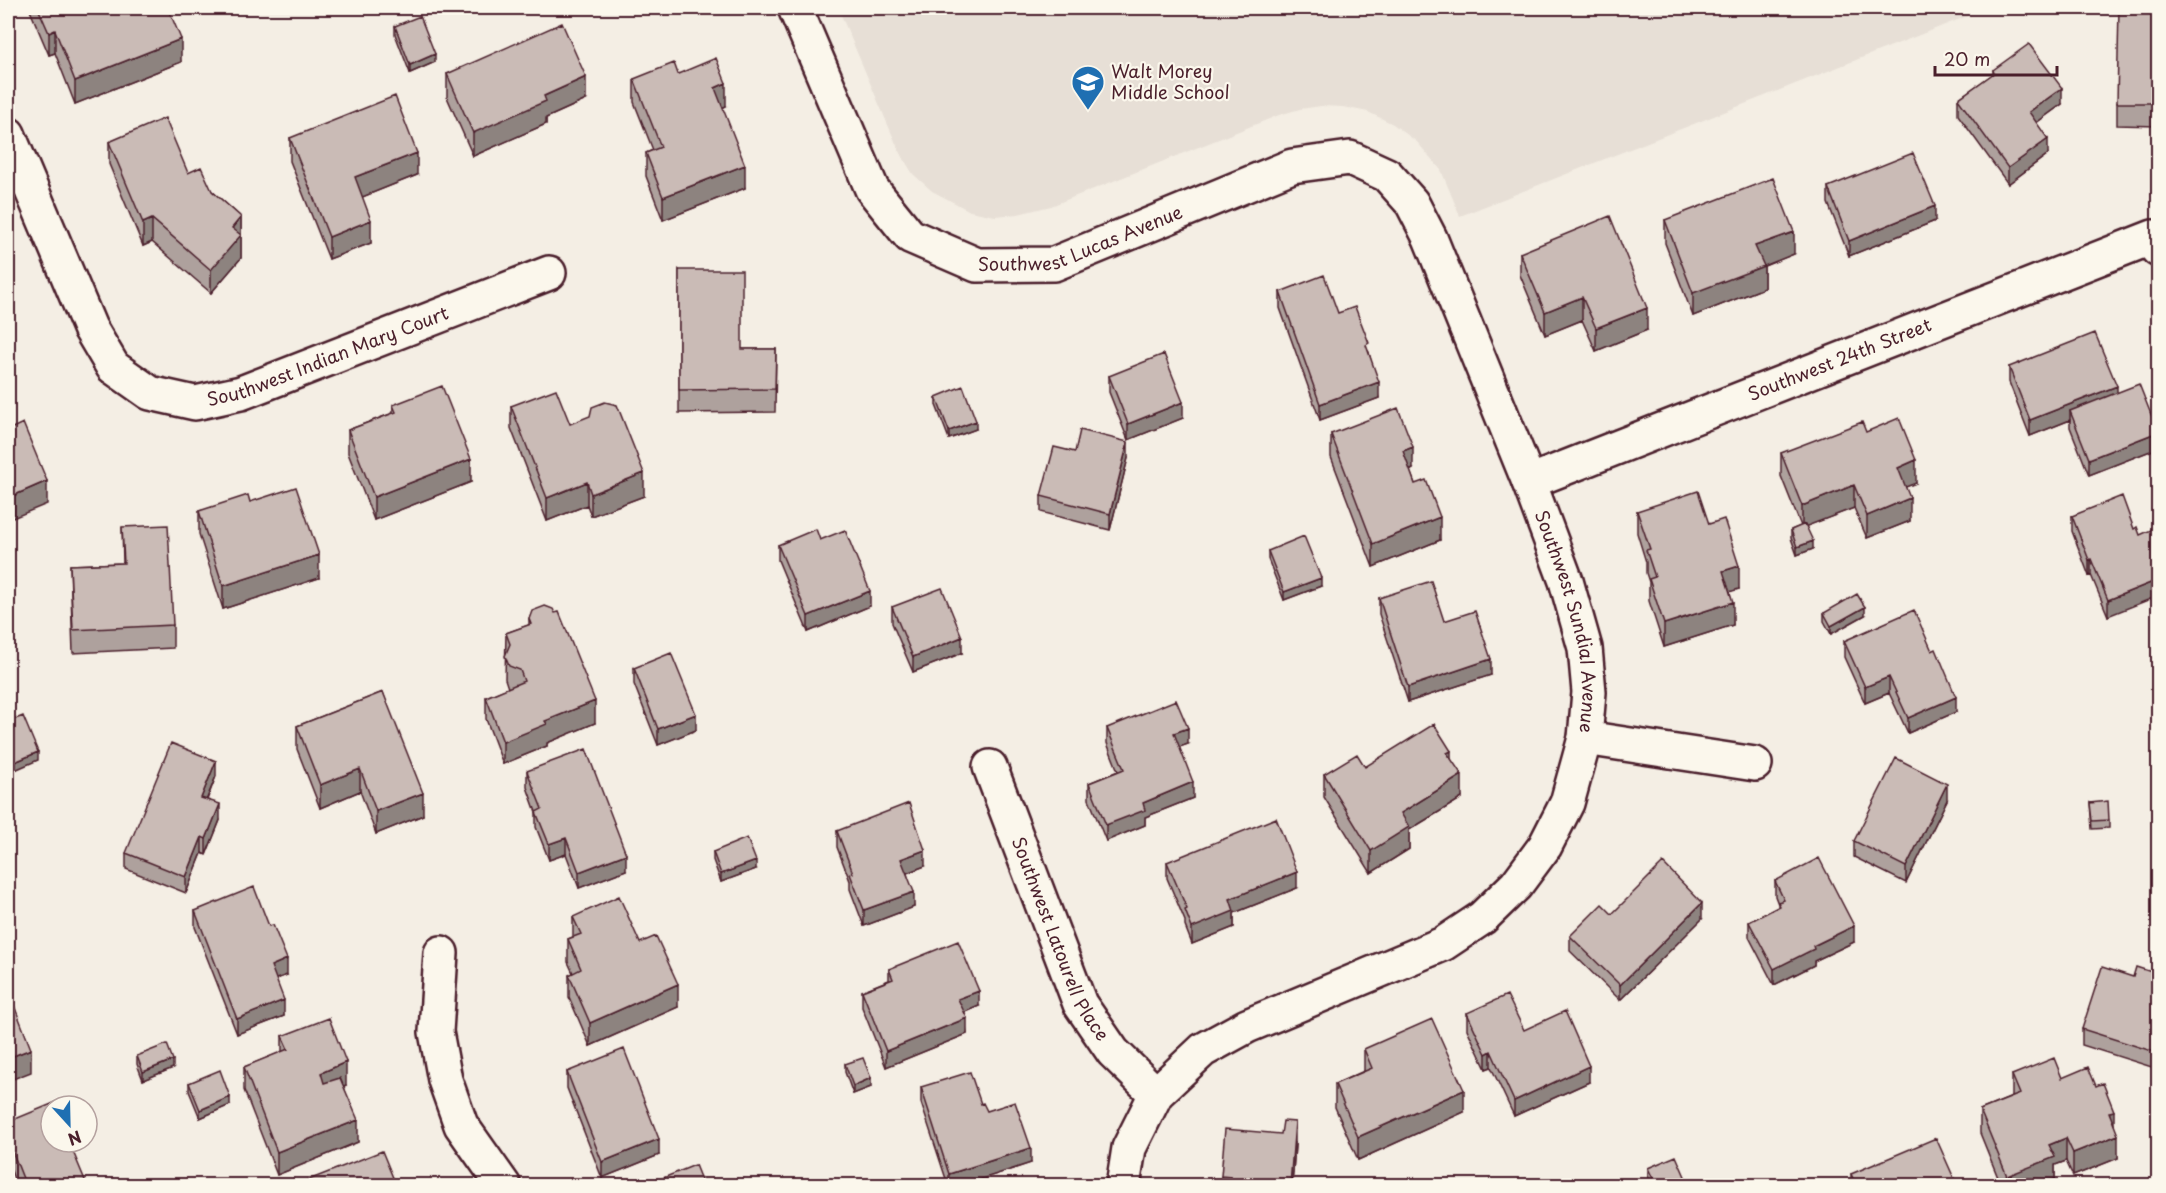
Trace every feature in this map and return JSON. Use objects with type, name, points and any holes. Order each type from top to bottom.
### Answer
[{"type":"street","name":"Southwest Lucas Avenue","points":[[795,8],[872,189],[910,236],[977,265],[1054,264],[1292,166],[1350,158],[1387,175],[1412,203],[1430,238]]},
{"type":"street","name":"Southwest Indian Mary Court","points":[[8,134],[90,328],[113,367],[150,393],[195,403],[241,393],[549,273]]},
{"type":"street","name":"Southwest Sundial Avenue","points":[[1123,1185],[1130,1148],[1156,1094],[1203,1050],[1247,1026],[1443,944],[1482,918],[1516,885],[1545,846],[1567,803],[1585,738],[1589,692],[1585,648],[1566,581],[1529,482],[1430,238]]},
{"type":"street","name":"Southwest 24th Street","points":[[1529,482],[2156,244]]},
{"type":"street","points":[[1585,738],[1755,764]]},
{"type":"street","name":"Southwest Latourell Place","points":[[990,767],[1080,1004],[1113,1052],[1156,1094]]},
{"type":"street","points":[[441,953],[436,1032],[445,1080],[461,1125],[504,1185]]},
{"type":"shaded area","name":"Walt Morey Middle School","points":[[838,8],[1988,8],[1460,216],[1441,170],[1417,142],[1393,124],[1368,112],[1321,106],[1279,115],[1051,206],[1018,214],[995,216],[970,211],[932,191],[913,174],[900,153]]},
{"type":"building","points":[[38,8],[168,8],[181,39],[75,81],[55,30],[49,33]]},
{"type":"building","points":[[2119,8],[2158,8],[2158,103],[2117,103]]},
{"type":"building","points":[[420,16],[435,54],[410,65],[395,26]]},
{"type":"building","points":[[562,23],[586,77],[544,96],[546,101],[473,133],[447,74]]},
{"type":"building","points":[[2029,44],[2062,88],[2029,112],[2048,139],[2008,168],[1958,99]]},
{"type":"building","points":[[716,58],[726,83],[715,88],[745,165],[663,197],[646,153],[661,147],[634,79],[674,63],[678,74]]},
{"type":"building","points":[[395,96],[417,153],[355,177],[371,220],[329,237],[290,138]]},
{"type":"building","points":[[165,118],[188,173],[201,167],[212,191],[241,217],[232,228],[241,235],[211,270],[152,219],[143,223],[109,142]]},
{"type":"building","points":[[1913,153],[1935,206],[1849,241],[1828,187]]},
{"type":"building","points":[[1773,178],[1794,232],[1755,246],[1764,266],[1693,293],[1665,220]]},
{"type":"building","points":[[1610,216],[1647,308],[1596,328],[1582,297],[1545,312],[1520,253]]},
{"type":"building","points":[[679,270],[742,270],[742,349],[776,349],[775,389],[679,390]]},
{"type":"building","points":[[1324,275],[1338,313],[1355,307],[1369,343],[1366,345],[1379,382],[1320,404],[1280,292]]},
{"type":"building","points":[[2095,333],[2117,386],[2030,420],[2009,367]]},
{"type":"building","points":[[1164,354],[1183,402],[1128,424],[1109,376]]},
{"type":"building","points":[[2139,384],[2158,432],[2089,459],[2070,411]]},
{"type":"building","points":[[442,386],[471,459],[374,497],[348,430],[396,412],[393,405]]},
{"type":"building","points":[[963,386],[976,421],[949,431],[936,397]]},
{"type":"building","points":[[556,389],[570,424],[590,416],[592,407],[605,402],[617,405],[644,473],[591,494],[587,482],[547,498],[511,406]]},
{"type":"building","points":[[1398,408],[1413,447],[1403,451],[1415,484],[1426,480],[1440,517],[1373,544],[1331,434]]},
{"type":"building","points":[[1899,418],[1916,460],[1898,468],[1910,498],[1867,516],[1854,485],[1802,506],[1781,453],[1862,422],[1866,432]]},
{"type":"building","points":[[23,423],[47,481],[8,498],[8,430]]},
{"type":"building","points":[[1080,430],[1128,442],[1110,514],[1041,496],[1054,447],[1075,452]]},
{"type":"building","points":[[296,487],[319,555],[223,586],[199,511],[248,495],[250,502]]},
{"type":"building","points":[[1698,491],[1709,524],[1724,519],[1739,566],[1723,571],[1733,602],[1664,624],[1649,579],[1655,577],[1646,550],[1650,549],[1637,511]]},
{"type":"building","points":[[2122,496],[2134,529],[2137,527],[2140,535],[2158,527],[2158,580],[2108,600],[2072,516]]},
{"type":"building","points":[[1805,524],[1813,541],[1797,547],[1791,530]]},
{"type":"building","points":[[168,525],[173,625],[73,630],[70,565],[124,563],[122,527]]},
{"type":"building","points":[[816,529],[820,540],[845,530],[870,591],[808,616],[778,545]]},
{"type":"building","points":[[1304,536],[1321,578],[1284,592],[1268,551]]},
{"type":"building","points":[[1431,581],[1444,621],[1475,611],[1491,659],[1408,687],[1379,598]]},
{"type":"building","points":[[942,588],[962,637],[913,657],[892,607]]},
{"type":"building","points":[[1857,594],[1865,607],[1831,626],[1824,613]]},
{"type":"building","points":[[545,606],[553,609],[555,613],[559,612],[595,701],[545,721],[547,724],[503,742],[486,697],[524,681],[520,670],[509,666],[505,656],[510,644],[506,633],[531,624],[529,619],[532,611]]},
{"type":"building","points":[[1914,610],[1932,651],[1936,649],[1956,697],[1908,718],[1889,677],[1865,687],[1844,641]]},
{"type":"building","points":[[671,653],[696,714],[658,729],[634,668]]},
{"type":"building","points":[[383,692],[423,793],[376,811],[360,769],[320,785],[297,726]]},
{"type":"building","points":[[1176,700],[1188,728],[1174,733],[1193,782],[1143,803],[1145,810],[1106,825],[1089,783],[1124,769],[1107,728]]},
{"type":"building","points":[[23,716],[38,752],[8,765],[8,722]]},
{"type":"building","points":[[1434,724],[1451,751],[1447,753],[1462,775],[1401,813],[1409,827],[1371,851],[1324,774],[1357,754],[1365,767]]},
{"type":"building","points":[[171,743],[216,761],[201,798],[220,804],[206,839],[202,837],[186,877],[126,853]]},
{"type":"building","points":[[586,749],[626,854],[579,872],[566,838],[549,844],[536,812],[542,809],[527,771]]},
{"type":"building","points":[[1896,758],[1947,784],[1906,867],[1854,841]]},
{"type":"building","points":[[2108,801],[2109,820],[2092,821],[2090,803]]},
{"type":"building","points":[[909,803],[925,850],[901,859],[914,892],[864,910],[837,831]]},
{"type":"building","points":[[1276,818],[1297,872],[1230,899],[1234,911],[1192,928],[1185,910],[1187,909],[1167,862]]},
{"type":"building","points":[[747,838],[756,861],[721,874],[713,852]]},
{"type":"building","points":[[1819,858],[1854,926],[1774,969],[1749,922],[1780,906],[1778,902],[1784,900],[1775,881]]},
{"type":"building","points":[[1663,863],[1702,903],[1620,985],[1570,936],[1602,904],[1612,914]]},
{"type":"building","points":[[254,887],[269,926],[273,925],[287,959],[271,966],[284,1000],[237,1019],[195,911]]},
{"type":"building","points":[[619,896],[640,943],[656,936],[678,984],[590,1023],[569,975],[581,969],[568,939],[581,934],[573,917]]},
{"type":"building","points":[[958,941],[979,991],[958,999],[967,1018],[886,1051],[862,991],[893,979],[889,969]]},
{"type":"building","points":[[2102,967],[2133,977],[2136,967],[2158,974],[2158,1053],[2082,1029]]},
{"type":"building","points":[[8,990],[31,1049],[8,1058]]},
{"type":"building","points":[[1507,995],[1524,1030],[1565,1011],[1589,1066],[1514,1101],[1491,1051],[1486,1054],[1467,1013]]},
{"type":"building","points":[[329,1018],[346,1062],[321,1073],[324,1083],[340,1078],[358,1120],[277,1152],[244,1067],[288,1049],[282,1036]]},
{"type":"building","points":[[1432,1019],[1464,1090],[1358,1137],[1335,1084],[1372,1068],[1364,1049]]},
{"type":"building","points":[[167,1044],[173,1060],[143,1072],[137,1056]]},
{"type":"building","points":[[624,1049],[659,1139],[602,1162],[567,1072]]},
{"type":"building","points":[[863,1058],[871,1078],[853,1086],[845,1064]]},
{"type":"building","points":[[2054,1058],[2062,1078],[2088,1067],[2096,1086],[2103,1083],[2114,1111],[2109,1112],[2118,1135],[2073,1153],[2066,1138],[2049,1145],[2055,1157],[2007,1176],[1980,1110],[2020,1094],[2012,1075]]},
{"type":"building","points":[[220,1070],[230,1097],[200,1110],[189,1083]]},
{"type":"building","points":[[970,1072],[981,1104],[983,1103],[987,1111],[1015,1102],[1031,1148],[949,1174],[921,1087]]},
{"type":"building","points":[[39,1109],[39,1154],[74,1154],[87,1185],[12,1185],[24,1181],[8,1140],[8,1122]]},
{"type":"building","points":[[1283,1121],[1295,1122],[1290,1185],[1230,1185],[1231,1177],[1221,1176],[1225,1129],[1281,1134]]},
{"type":"building","points":[[1936,1138],[1957,1185],[1856,1185],[1851,1174]]},
{"type":"building","points":[[382,1151],[396,1185],[296,1185]]},
{"type":"building","points":[[1676,1156],[1687,1181],[1674,1185],[1656,1185],[1648,1168]]},
{"type":"building","points":[[695,1165],[703,1185],[646,1185]]},
{"type":"building","points":[[727,1180],[729,1185],[712,1185]]},
{"type":"place","name":"Walt Morey Middle School","points":[[1088,111]]}]
